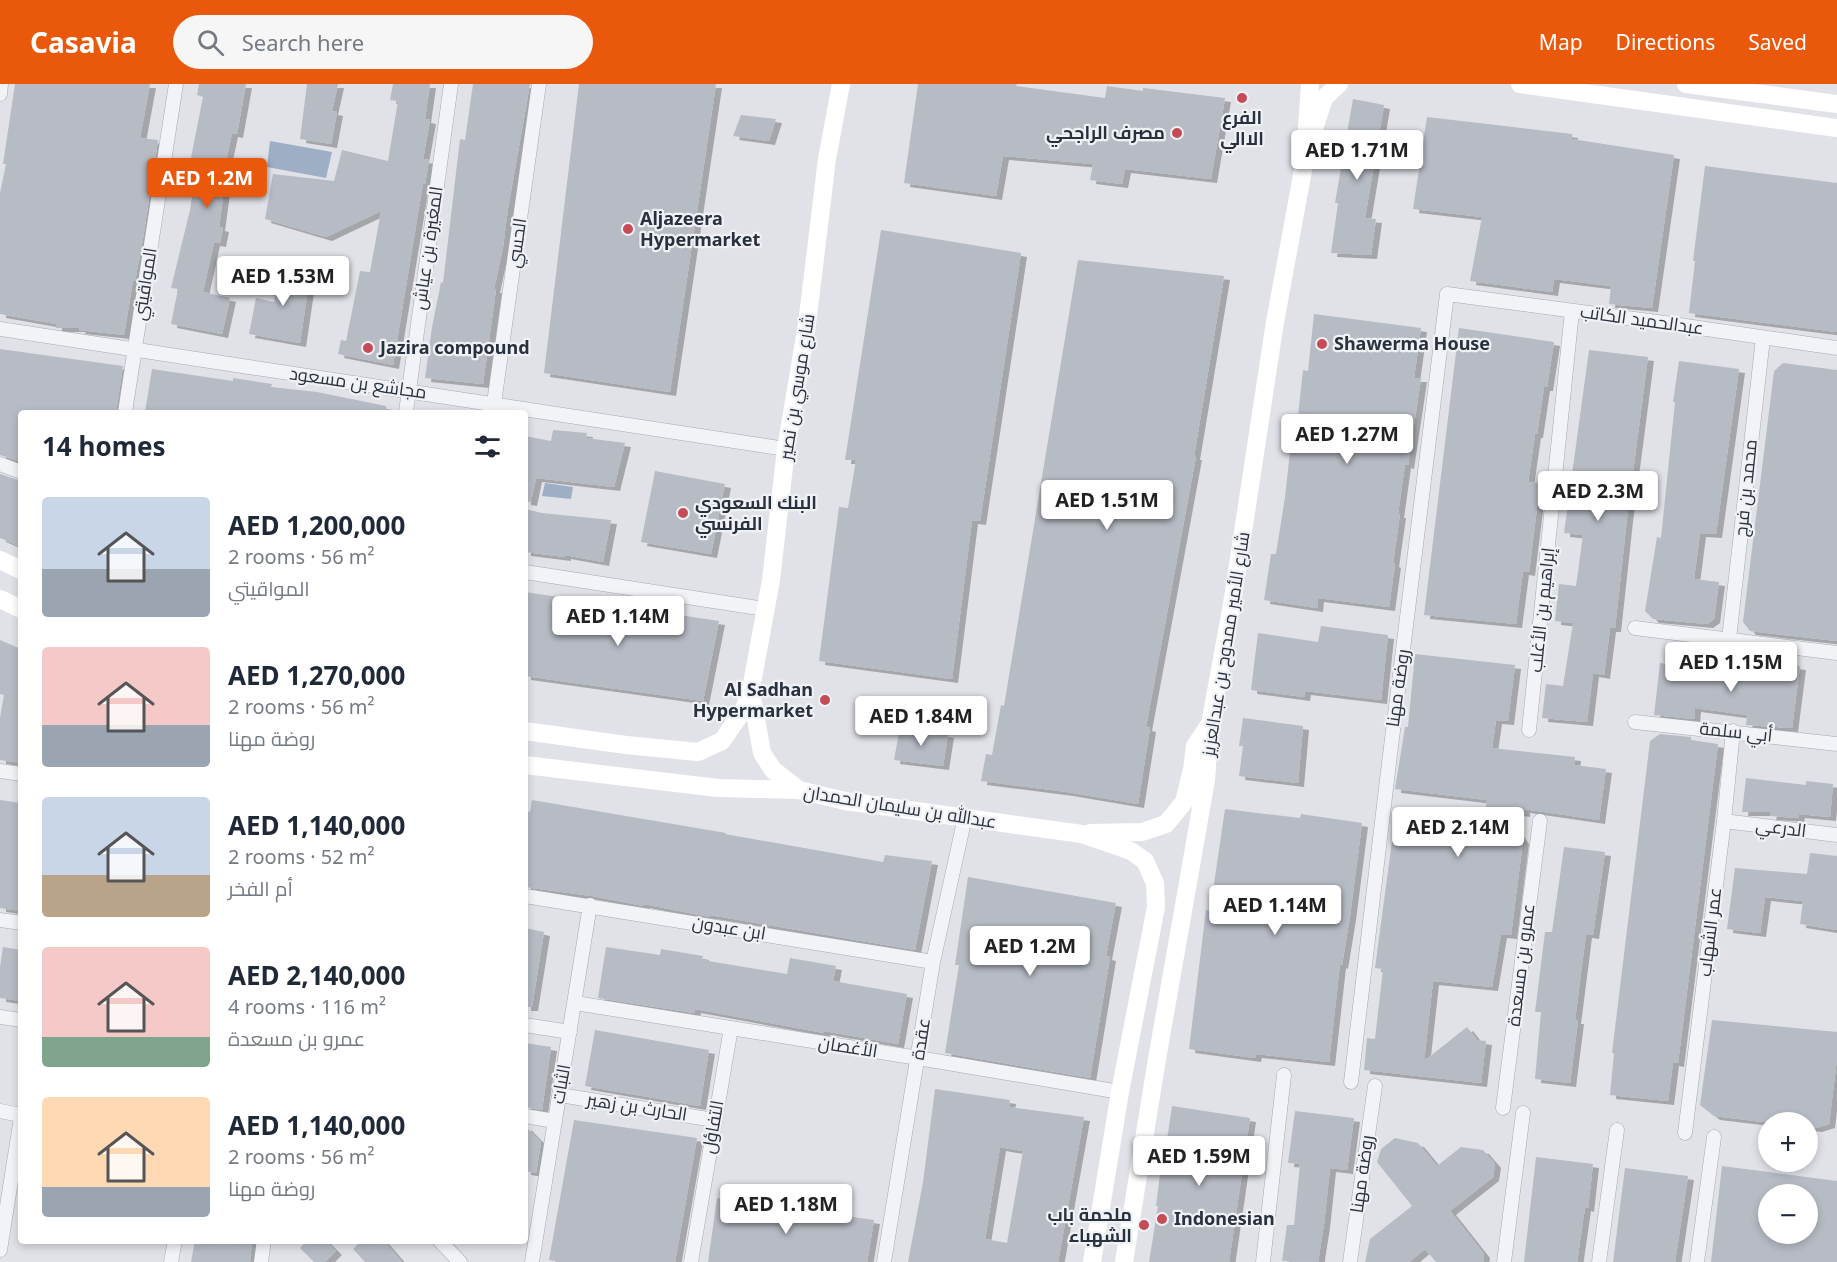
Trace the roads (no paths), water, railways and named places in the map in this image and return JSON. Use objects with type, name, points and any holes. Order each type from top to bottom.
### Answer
[{"type":"street","points":[[0,94],[2,84]]},
{"type":"street","name":"المواقيتي","points":[[125,410],[176,84]]},
{"type":"street","name":"المغيرة بن عياش","points":[[406,410],[451,84]]},
{"type":"street","name":"الحسي","points":[[494,403],[539,84]]},
{"type":"street","points":[[1306,154],[1310,84]]},
{"type":"street","name":"شارع الأمير ممدوح بن عبدالعزيز","points":[[1124,1262],[1206,780],[1210,724],[1232,604],[1275,322],[1306,154],[1324,98],[1339,84]]},
{"type":"street","points":[[1520,84],[1837,128]]},
{"type":"street","points":[[1686,84],[1837,104]]},
{"type":"street","name":"شارع موسي بن نصير","points":[[751,689],[771,580],[786,449],[807,324],[826,159],[841,85]]},
{"type":"street","name":"عبدالحميد الكاتب","points":[[1447,294],[1837,348]]},
{"type":"street","name":"روضة مهنا","points":[[1351,1082],[1383,798],[1409,609],[1447,294]]},
{"type":"street","name":"إبراهيم بن الأغلب","points":[[1529,730],[1572,311]]},
{"type":"street","name":"مجاشع بن مسعود","points":[[0,329],[786,449]]},
{"type":"street","name":"محمد بن فرج","points":[[1729,639],[1763,338]]},
{"type":"street","points":[[0,464],[18,471]]},
{"type":"street","points":[[0,560],[18,569]]},
{"type":"street","points":[[528,572],[765,609]]},
{"type":"street","points":[[0,599],[18,608]]},
{"type":"street","points":[[1635,628],[1837,653]]},
{"type":"street","points":[[528,731],[698,752],[722,741],[744,709],[751,689]]},
{"type":"street","points":[[751,689],[762,753],[773,770],[799,790]]},
{"type":"street","name":"أبي سلمة","points":[[1635,722],[1837,744]]},
{"type":"street","points":[[1082,834],[1114,831],[1142,832],[1166,824],[1184,802],[1195,746],[1210,724]]},
{"type":"street","name":"عمر الشهاب","points":[[1685,1133],[1733,731]]},
{"type":"street","name":"عبدالله بن سليمان الحمدان","points":[[528,765],[718,788],[799,790],[845,801],[1082,834]]},
{"type":"street","points":[[0,771],[18,774]]},
{"type":"street","name":"عقدة","points":[[884,1262],[933,962],[965,817]]},
{"type":"street","name":"عمرو بن مسعدة","points":[[1503,1108],[1540,821]]},
{"type":"street","name":"الدرعي","points":[[1724,821],[1837,836]]},
{"type":"street","points":[[1082,834],[1131,851],[1145,861],[1155,883],[1156,907],[1120,1092],[1092,1262]]},
{"type":"street","name":"ابن عبدون","points":[[528,896],[933,962]]},
{"type":"street","name":"الثبات","points":[[532,1262],[590,906]]},
{"type":"street","points":[[0,920],[18,923]]},
{"type":"street","name":"الأغصان","points":[[574,1003],[1120,1092]]},
{"type":"street","points":[[0,1017],[18,1020]]},
{"type":"street","points":[[528,1025],[570,1032]]},
{"type":"street","name":"التفاؤل","points":[[691,1262],[731,1028]]},
{"type":"street","points":[[1263,1262],[1284,1075]]},
{"type":"street","name":"روضة مهنا","points":[[1350,1262],[1375,1086]]},
{"type":"street","name":"الحارث بن زهير","points":[[560,1095],[714,1120]]},
{"type":"street","points":[[0,1112],[18,1115]]},
{"type":"street","points":[[1504,1262],[1523,1113]]},
{"type":"street","points":[[528,1116],[555,1121]]},
{"type":"street","points":[[1599,1262],[1617,1130]]},
{"type":"street","points":[[0,1250],[18,1135]]},
{"type":"street","points":[[1697,1262],[1714,1137]]},
{"type":"street","points":[[171,1262],[174,1244]]},
{"type":"street","points":[[261,1262],[263,1244]]},
{"type":"street","points":[[444,1244],[460,1262]]},
{"type":"water","points":[[270,141],[332,152],[326,178],[267,167]]},
{"type":"water","points":[[545,483],[573,487],[571,499],[542,496]]},
{"type":"place","name":"الفرع الاالي","points":[[1242,98]]},
{"type":"place","name":"مصرف الراجحي","points":[[1177,133]]},
{"type":"place","name":"Aljazeera Hypermarket","points":[[628,229]]},
{"type":"place","name":"Shawerma House","points":[[1322,344]]},
{"type":"place","name":"Jazira compound","points":[[368,348]]},
{"type":"place","name":"البنك السعودي الفرنسي","points":[[683,513]]},
{"type":"place","name":"Al Sadhan Hypermarket","points":[[825,700]]},
{"type":"place","name":"Indonesian","points":[[1162,1219]]},
{"type":"place","name":"ملحمة باب الشهباء","points":[[1144,1225]]}]
